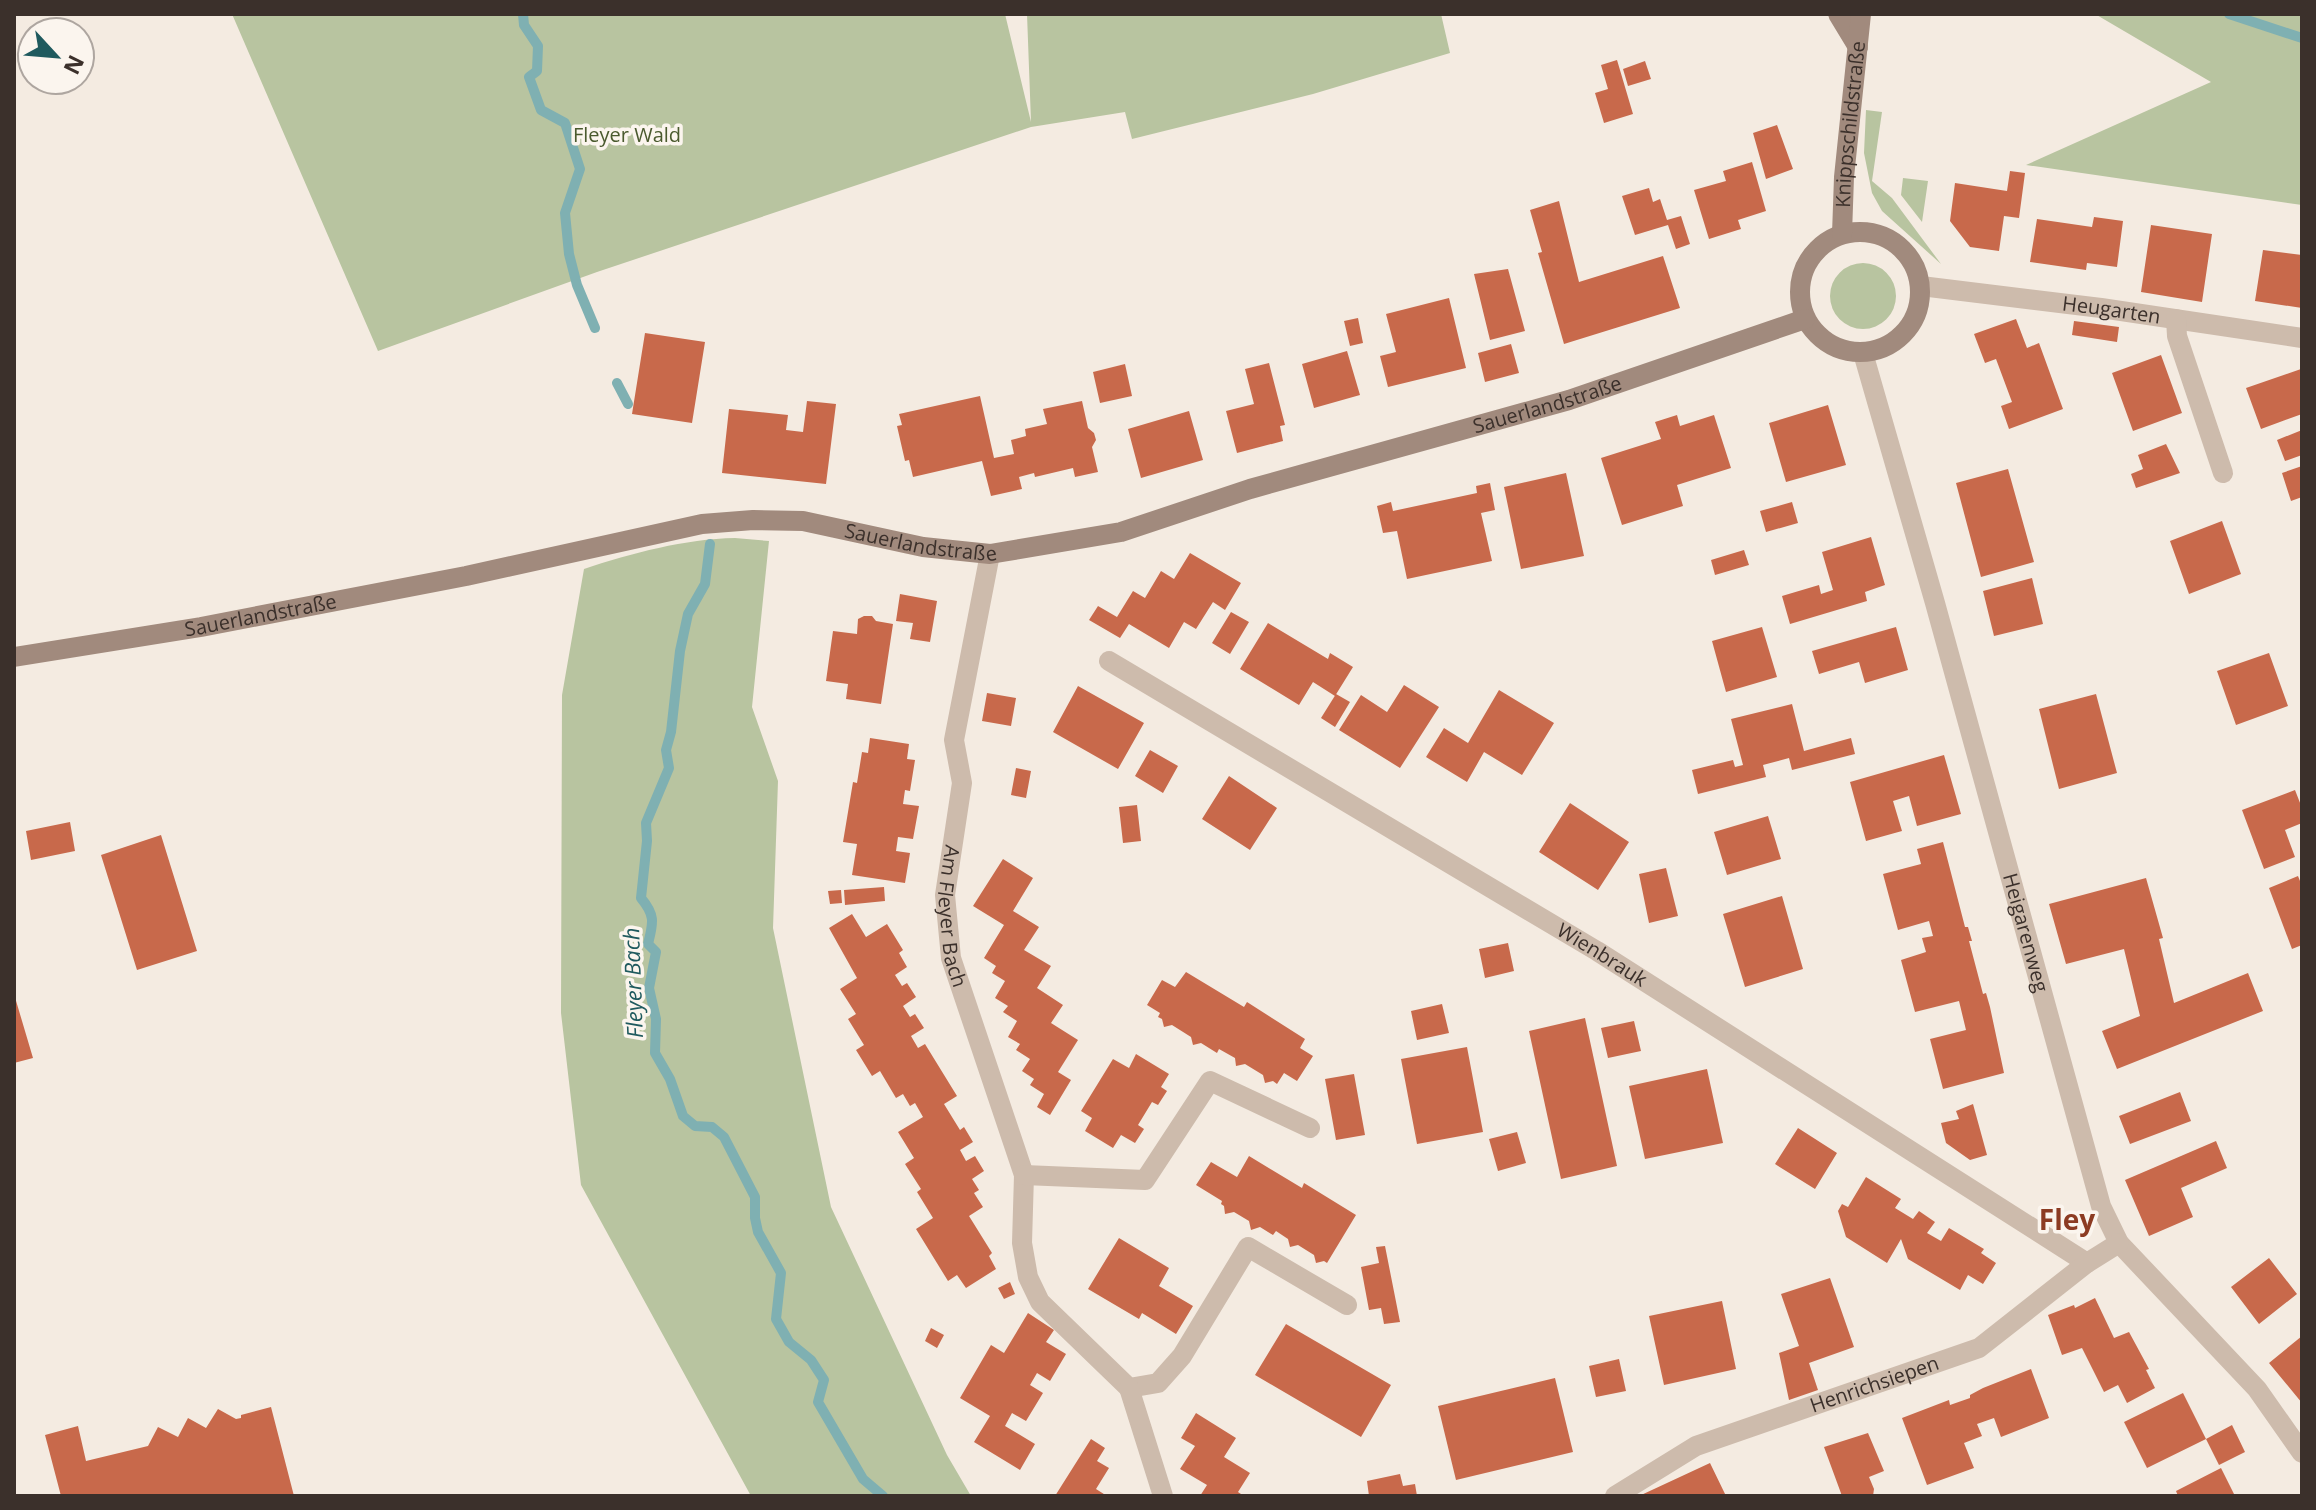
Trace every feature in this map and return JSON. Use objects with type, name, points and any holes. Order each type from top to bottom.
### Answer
[{"type":"street","points":[[1838,14],[1858,47]]},
{"type":"street","name":"Knippschildstraße","points":[[1842,234],[1844,177],[1861,14]]},
{"type":"street","points":[[1868,232],[1894,241],[1912,261],[1921,286],[1918,311],[1906,332],[1886,347],[1863,353],[1839,349],[1820,337],[1805,319],[1800,293],[1804,268],[1820,247],[1842,234],[1868,232]]},
{"type":"street","name":"Heugarten","points":[[1921,286],[2302,338]]},
{"type":"street","name":"Sauerlandstraße","points":[[14,657],[201,627],[727,521],[803,521],[923,547],[990,554],[1121,532],[1250,489],[1569,400],[1805,319]]},
{"type":"street","points":[[2176,319],[2177,336],[2223,473]]},
{"type":"street","name":"Heigarenweg","points":[[1863,353],[2101,1206],[2119,1243],[2257,1389],[2302,1453]]},
{"type":"street","name":"Am Fleyer Bach","points":[[990,554],[954,740],[962,783],[945,895],[951,958],[1024,1175],[1022,1243],[1028,1277],[1040,1302],[1129,1388],[1163,1496]]},
{"type":"street","name":"Wienbrauk","points":[[1109,661],[1597,951],[2087,1263]]},
{"type":"street","points":[[1024,1175],[1145,1180],[1210,1081],[1310,1128]]},
{"type":"street","name":"Henrichsiepen","points":[[1615,1496],[1696,1446],[1979,1348],[2087,1263],[2119,1243]]},
{"type":"street","points":[[1129,1388],[1158,1383],[1182,1356],[1248,1247],[1347,1305]]},
{"type":"green space","name":"Fleyer Wald","points":[[232,14],[1005,14],[1031,122],[1027,14],[1441,14],[1450,53],[1313,94],[1132,139],[1125,112],[1031,127],[597,272],[378,351]]},
{"type":"green space","points":[[2095,14],[2302,14],[2302,205],[2026,165],[2211,82]]},
{"type":"green space","points":[[1866,110],[1882,112],[1872,181],[1892,198],[1941,264],[1882,211],[1872,193],[1864,153]]},
{"type":"green space","points":[[1903,178],[1928,181],[1922,222],[1901,195]]},
{"type":"green space","points":[[1857,263],[1869,263],[1881,268],[1891,278],[1896,296],[1894,309],[1881,324],[1869,329],[1857,329],[1845,324],[1835,314],[1830,302],[1830,290],[1835,278],[1845,268]]},
{"type":"green space","points":[[735,538],[769,541],[752,707],[778,781],[773,928],[831,1207],[947,1455],[971,1496],[751,1496],[581,1185],[561,1013],[562,695],[584,569],[659,548]]},
{"type":"building","points":[[1617,60],[1633,114],[1604,123],[1595,93],[1608,89],[1601,65]]},
{"type":"building","points":[[1645,61],[1651,79],[1628,86],[1623,69]]},
{"type":"building","points":[[1777,125],[1793,169],[1766,179],[1753,133]]},
{"type":"building","points":[[1752,162],[1766,211],[1738,220],[1741,229],[1709,239],[1694,190],[1726,181],[1723,171]]},
{"type":"building","points":[[2010,171],[2025,173],[2019,218],[2004,216],[1999,251],[1970,247],[1950,221],[1955,183],[2007,191]]},
{"type":"building","points":[[1649,188],[1653,202],[1660,199],[1667,220],[1681,216],[1690,244],[1676,249],[1668,225],[1635,235],[1622,196]]},
{"type":"building","points":[[1559,201],[1579,282],[1663,256],[1680,308],[1564,344],[1538,253],[1542,252],[1530,210]]},
{"type":"building","points":[[2094,217],[2123,221],[2117,267],[2087,263],[2086,270],[2030,262],[2037,219],[2092,227]]},
{"type":"building","points":[[2151,225],[2212,234],[2202,302],[2141,292]]},
{"type":"building","points":[[2263,250],[2302,255],[2302,308],[2255,301]]},
{"type":"building","points":[[1508,269],[1525,331],[1490,340],[1474,274]]},
{"type":"building","points":[[1449,298],[1466,368],[1388,387],[1380,356],[1396,352],[1386,314]]},
{"type":"building","points":[[1358,318],[1363,343],[1350,346],[1344,321]]},
{"type":"building","points":[[2016,319],[2027,348],[2039,343],[2063,409],[2009,429],[2001,406],[2012,402],[1996,359],[1985,363],[1974,334]]},
{"type":"building","points":[[2074,321],[2119,327],[2117,342],[2072,335]]},
{"type":"building","points":[[645,333],[705,342],[692,423],[632,414]]},
{"type":"building","points":[[1511,344],[1519,373],[1485,382],[1478,353]]},
{"type":"building","points":[[1347,351],[1360,395],[1314,408],[1302,364]]},
{"type":"building","points":[[2161,355],[2182,413],[2133,431],[2112,373]]},
{"type":"building","points":[[1269,363],[1285,425],[1280,426],[1283,441],[1237,453],[1226,411],[1254,404],[1245,369]]},
{"type":"building","points":[[1125,364],[1132,396],[1100,403],[1093,372]]},
{"type":"building","points":[[2301,369],[2302,414],[2261,429],[2246,388]]},
{"type":"building","points":[[980,396],[994,458],[1014,454],[1011,440],[1026,436],[1025,429],[1047,424],[1043,409],[1082,401],[1088,428],[1096,440],[1092,447],[1098,472],[1075,477],[1073,468],[1035,477],[1034,473],[1019,477],[1022,489],[991,496],[982,461],[913,477],[909,460],[905,461],[897,426],[902,425],[899,414]]},
{"type":"building","points":[[807,401],[836,404],[826,484],[722,473],[729,409],[788,415],[786,430],[803,432]]},
{"type":"building","points":[[1828,405],[1846,465],[1786,482],[1769,423]]},
{"type":"building","points":[[1189,411],[1203,460],[1141,478],[1128,429]]},
{"type":"building","points":[[1677,415],[1680,426],[1714,415],[1731,468],[1677,485],[1683,506],[1622,525],[1601,458],[1661,439],[1655,422]]},
{"type":"building","points":[[2302,430],[2302,455],[2285,461],[2277,440]]},
{"type":"building","points":[[2166,444],[2180,473],[2136,488],[2131,474],[2143,469],[2138,455]]},
{"type":"building","points":[[2302,466],[2302,497],[2291,501],[2282,473]]},
{"type":"building","points":[[2008,469],[2034,562],[1981,577],[1956,483]]},
{"type":"building","points":[[1566,473],[1584,556],[1521,569],[1504,487]]},
{"type":"building","points":[[1490,483],[1495,510],[1481,513],[1492,561],[1407,579],[1397,531],[1383,533],[1377,506],[1391,502],[1393,511],[1477,493],[1476,486]]},
{"type":"building","points":[[1792,502],[1798,523],[1766,532],[1760,511]]},
{"type":"building","points":[[2222,521],[2241,574],[2189,594],[2170,541]]},
{"type":"building","points":[[1871,537],[1885,585],[1865,592],[1867,601],[1790,624],[1782,596],[1819,585],[1821,594],[1833,590],[1822,552]]},
{"type":"building","points":[[1744,550],[1749,565],[1715,575],[1711,560]]},
{"type":"building","points":[[1190,553],[1241,583],[1225,610],[1213,602],[1196,629],[1184,622],[1169,648],[1129,624],[1120,638],[1089,620],[1098,606],[1117,617],[1133,591],[1145,598],[1161,571],[1174,579]]},
{"type":"building","points":[[2032,578],[2043,624],[1994,636],[1983,591]]},
{"type":"building","points":[[900,594],[937,601],[930,642],[910,639],[913,623],[896,621]]},
{"type":"building","points":[[1231,612],[1249,622],[1230,654],[1212,643]]},
{"type":"building","points":[[864,616],[893,624],[881,704],[846,699],[848,684],[826,681],[833,631],[857,634],[858,619]]},
{"type":"building","points":[[1268,623],[1328,659],[1330,653],[1353,667],[1335,696],[1313,682],[1299,705],[1240,669]]},
{"type":"building","points":[[1762,627],[1777,677],[1726,692],[1712,641]]},
{"type":"building","points":[[1896,627],[1908,670],[1865,683],[1859,662],[1819,674],[1812,651]]},
{"type":"building","points":[[2269,653],[2288,706],[2236,725],[2217,671]]},
{"type":"building","points":[[1404,685],[1439,707],[1400,768],[1339,730],[1361,695],[1387,712]]},
{"type":"building","points":[[1078,686],[1144,723],[1118,769],[1053,732]]},
{"type":"building","points":[[1499,690],[1554,723],[1522,775],[1484,752],[1467,782],[1426,757],[1444,728],[1468,743]]},
{"type":"building","points":[[987,693],[1016,698],[1011,726],[982,721]]},
{"type":"building","points":[[1336,694],[1350,702],[1335,727],[1321,718]]},
{"type":"building","points":[[2096,694],[2117,773],[2059,789],[2039,709]]},
{"type":"building","points":[[1792,704],[1804,751],[1851,738],[1855,754],[1792,770],[1789,758],[1763,765],[1766,777],[1698,794],[1692,770],[1733,760],[1735,767],[1743,765],[1731,719]]},
{"type":"building","points":[[870,738],[909,744],[907,759],[915,760],[910,791],[905,790],[903,804],[919,806],[913,839],[898,837],[896,851],[910,853],[905,883],[852,875],[857,844],[843,842],[853,782],[857,783],[862,752],[868,753]]},
{"type":"building","points":[[1150,750],[1178,766],[1163,793],[1135,776]]},
{"type":"building","points":[[1944,755],[1961,814],[1917,826],[1909,796],[1893,801],[1902,831],[1866,841],[1850,782]]},
{"type":"building","points":[[1016,768],[1031,771],[1026,798],[1011,795]]},
{"type":"building","points":[[1229,776],[1277,808],[1250,850],[1202,819]]},
{"type":"building","points":[[2295,790],[2302,808],[2302,823],[2285,830],[2295,857],[2264,869],[2242,810]]},
{"type":"building","points":[[1570,803],[1629,842],[1598,890],[1539,852]]},
{"type":"building","points":[[1137,805],[1141,841],[1123,843],[1119,807]]},
{"type":"building","points":[[1768,816],[1781,859],[1727,875],[1714,832]]},
{"type":"building","points":[[70,822],[75,851],[31,860],[26,831]]},
{"type":"building","points":[[161,835],[197,951],[137,970],[101,855]]},
{"type":"building","points":[[1943,842],[1965,927],[1968,927],[1972,941],[1969,941],[1983,994],[1986,993],[1990,1007],[2004,1073],[1943,1089],[1930,1039],[1966,1030],[1959,1001],[1915,1012],[1901,960],[1926,952],[1922,938],[1933,936],[1929,921],[1898,930],[1883,874],[1921,864],[1917,849]]},
{"type":"building","points":[[1003,859],[1033,878],[1013,911],[1039,927],[1024,950],[1051,966],[1037,988],[1063,1005],[1051,1023],[1078,1040],[1058,1072],[1071,1080],[1050,1115],[1037,1107],[1044,1094],[1030,1085],[1034,1079],[1022,1071],[1030,1059],[1016,1050],[1020,1044],[1008,1037],[1017,1021],[1003,1012],[1008,1006],[995,998],[1005,981],[992,973],[996,966],[984,958],[1004,925],[973,906]]},
{"type":"building","points":[[1666,868],[1678,916],[1649,923],[1639,874]]},
{"type":"building","points":[[2298,876],[2302,886],[2302,945],[2292,949],[2269,888]]},
{"type":"building","points":[[2146,878],[2163,938],[2159,939],[2174,1003],[2248,973],[2263,1011],[2117,1069],[2102,1031],[2140,1016],[2124,949],[2066,964],[2049,904]]},
{"type":"building","points":[[884,887],[885,901],[845,905],[844,890]]},
{"type":"building","points":[[841,890],[842,903],[830,904],[828,891]]},
{"type":"building","points":[[1782,896],[1803,969],[1745,987],[1723,914]]},
{"type":"building","points":[[852,914],[866,937],[887,924],[903,950],[899,953],[907,967],[895,975],[902,986],[907,983],[916,997],[903,1006],[910,1017],[915,1014],[924,1028],[911,1036],[918,1048],[925,1044],[957,1096],[944,1104],[960,1130],[964,1127],[973,1142],[960,1150],[966,1161],[975,1156],[984,1171],[972,1179],[979,1190],[974,1193],[983,1207],[969,1216],[992,1253],[989,1256],[996,1269],[966,1288],[957,1275],[948,1281],[916,1229],[933,1218],[917,1192],[921,1189],[905,1164],[914,1158],[898,1132],[923,1117],[915,1103],[910,1106],[903,1094],[896,1098],[880,1071],[872,1076],[856,1050],[864,1045],[848,1019],[856,1014],[840,989],[857,978],[829,928]]},
{"type":"building","points":[[1508,943],[1514,971],[1485,978],[1479,949]]},
{"type":"building","points":[[1186,972],[1244,1007],[1247,1002],[1305,1039],[1300,1048],[1313,1056],[1297,1081],[1284,1073],[1277,1084],[1273,1081],[1265,1083],[1263,1075],[1245,1064],[1236,1066],[1235,1058],[1219,1049],[1217,1053],[1201,1043],[1193,1045],[1191,1037],[1172,1025],[1164,1027],[1162,1019],[1158,1017],[1160,1013],[1147,1005],[1162,980],[1175,987]]},
{"type":"building","points":[[14,994],[33,1058],[14,1063]]},
{"type":"building","points":[[1442,1004],[1449,1033],[1417,1040],[1411,1011]]},
{"type":"building","points":[[1585,1018],[1617,1166],[1561,1179],[1529,1031]]},
{"type":"building","points":[[1634,1021],[1641,1051],[1608,1058],[1601,1028]]},
{"type":"building","points":[[1467,1047],[1483,1132],[1417,1144],[1401,1059]]},
{"type":"building","points":[[1136,1054],[1169,1074],[1161,1087],[1167,1091],[1158,1105],[1152,1102],[1138,1125],[1144,1129],[1135,1143],[1121,1135],[1113,1148],[1085,1131],[1092,1118],[1081,1111],[1113,1059],[1129,1068]]},
{"type":"building","points":[[1707,1069],[1723,1143],[1645,1159],[1629,1086]]},
{"type":"building","points":[[1354,1074],[1365,1135],[1336,1140],[1325,1079]]},
{"type":"building","points":[[2180,1092],[2191,1121],[2130,1144],[2119,1116]]},
{"type":"building","points":[[1973,1104],[1987,1155],[1970,1160],[1946,1143],[1941,1123],[1959,1119],[1956,1111]]},
{"type":"building","points":[[1798,1128],[1837,1153],[1815,1189],[1775,1164]]},
{"type":"building","points":[[1517,1132],[1526,1163],[1498,1171],[1489,1139]]},
{"type":"building","points":[[2216,1141],[2227,1168],[2181,1188],[2193,1217],[2149,1236],[2125,1180]]},
{"type":"building","points":[[1249,1156],[1302,1188],[1304,1183],[1356,1215],[1327,1263],[1316,1263],[1314,1255],[1298,1245],[1290,1247],[1288,1239],[1276,1231],[1273,1235],[1260,1227],[1251,1230],[1249,1221],[1234,1212],[1225,1214],[1222,1201],[1196,1185],[1211,1162],[1237,1177]]},
{"type":"building","points":[[1866,1177],[1901,1199],[1895,1208],[1913,1219],[1919,1211],[1935,1222],[1927,1233],[1941,1241],[1949,1228],[1984,1249],[1981,1253],[1996,1263],[1983,1284],[1968,1275],[1960,1290],[1908,1259],[1901,1239],[1887,1263],[1846,1237],[1838,1211],[1842,1204],[1848,1207]]},
{"type":"building","points":[[1119,1238],[1169,1268],[1159,1286],[1193,1306],[1176,1334],[1142,1313],[1139,1319],[1088,1289]]},
{"type":"building","points":[[1385,1246],[1400,1322],[1384,1324],[1381,1308],[1369,1310],[1361,1267],[1379,1263],[1376,1247]]},
{"type":"building","points":[[2269,1258],[2297,1294],[2259,1324],[2231,1287]]},
{"type":"building","points":[[1830,1278],[1854,1347],[1809,1363],[1818,1390],[1789,1400],[1779,1353],[1799,1346],[1781,1294]]},
{"type":"building","points":[[1010,1282],[1015,1294],[1004,1299],[998,1288]]},
{"type":"building","points":[[2095,1298],[2114,1338],[2129,1332],[2149,1369],[2146,1370],[2155,1388],[2127,1403],[2118,1385],[2104,1392],[2082,1348],[2062,1355],[2048,1315],[2074,1305],[2075,1308]]},
{"type":"building","points":[[1722,1301],[1736,1369],[1664,1385],[1649,1316]]},
{"type":"building","points":[[1028,1313],[1054,1330],[1046,1342],[1066,1354],[1050,1381],[1037,1373],[1030,1385],[1043,1393],[1026,1421],[1012,1413],[1005,1426],[1035,1444],[1020,1470],[974,1442],[990,1416],[960,1398],[991,1345],[1004,1353]]},
{"type":"building","points":[[1286,1324],[1391,1385],[1361,1437],[1255,1375]]},
{"type":"building","points":[[931,1328],[944,1335],[937,1348],[925,1341]]},
{"type":"building","points":[[2302,1336],[2302,1403],[2269,1363]]},
{"type":"building","points":[[1619,1359],[1626,1391],[1596,1397],[1589,1366]]},
{"type":"building","points":[[2031,1369],[2049,1418],[2001,1437],[1994,1418],[1977,1424],[1982,1436],[1964,1443],[1974,1468],[1927,1485],[1902,1418],[1949,1400],[1950,1405],[1970,1398],[1983,1388]]},
{"type":"building","points":[[1555,1378],[1573,1452],[1456,1480],[1438,1406]]},
{"type":"building","points":[[2183,1393],[2206,1439],[2147,1468],[2124,1422]]},
{"type":"building","points":[[271,1407],[294,1496],[61,1496],[45,1435],[78,1426],[86,1461],[148,1446],[158,1427],[178,1437],[188,1418],[206,1428],[218,1409],[236,1419]]},
{"type":"building","points":[[1196,1413],[1236,1438],[1224,1457],[1250,1473],[1238,1492],[1244,1496],[1200,1496],[1207,1485],[1180,1469],[1195,1446],[1181,1438]]},
{"type":"building","points":[[2232,1425],[2245,1452],[2219,1465],[2206,1439]]},
{"type":"building","points":[[1868,1433],[1884,1471],[1869,1477],[1874,1489],[1873,1496],[1842,1496],[1824,1447]]},
{"type":"building","points":[[1091,1439],[1105,1448],[1097,1461],[1109,1468],[1096,1489],[1107,1496],[1055,1496]]},
{"type":"building","points":[[1710,1463],[1726,1496],[1639,1496]]},
{"type":"building","points":[[2221,1468],[2235,1496],[2178,1496],[2176,1491]]},
{"type":"building","points":[[1400,1474],[1403,1486],[1415,1484],[1417,1496],[1369,1496],[1367,1481]]},
{"type":"waterway","name":"Fleyer Bach","points":[[523,14],[524,25],[538,46],[537,71],[529,77],[541,110],[565,123],[580,169],[565,213],[569,254],[577,285],[595,328]]},
{"type":"waterway","points":[[2229,14],[2302,38]]},
{"type":"waterway","name":"Fleyer Bach","points":[[617,383],[628,404]]},
{"type":"waterway","name":"Fleyer Bach","points":[[710,544],[705,584],[688,614],[680,651],[671,732],[666,750],[669,768],[646,823],[641,898],[652,920],[648,944],[656,952],[649,988],[656,1019],[655,1053],[670,1079],[683,1116],[695,1126],[712,1127],[724,1137],[755,1197],[758,1232],[781,1273],[776,1319],[789,1342],[811,1360],[824,1380],[818,1402],[863,1479],[883,1496]]},
{"type":"district","name":"Fley","points":[[2067,1220]]}]
